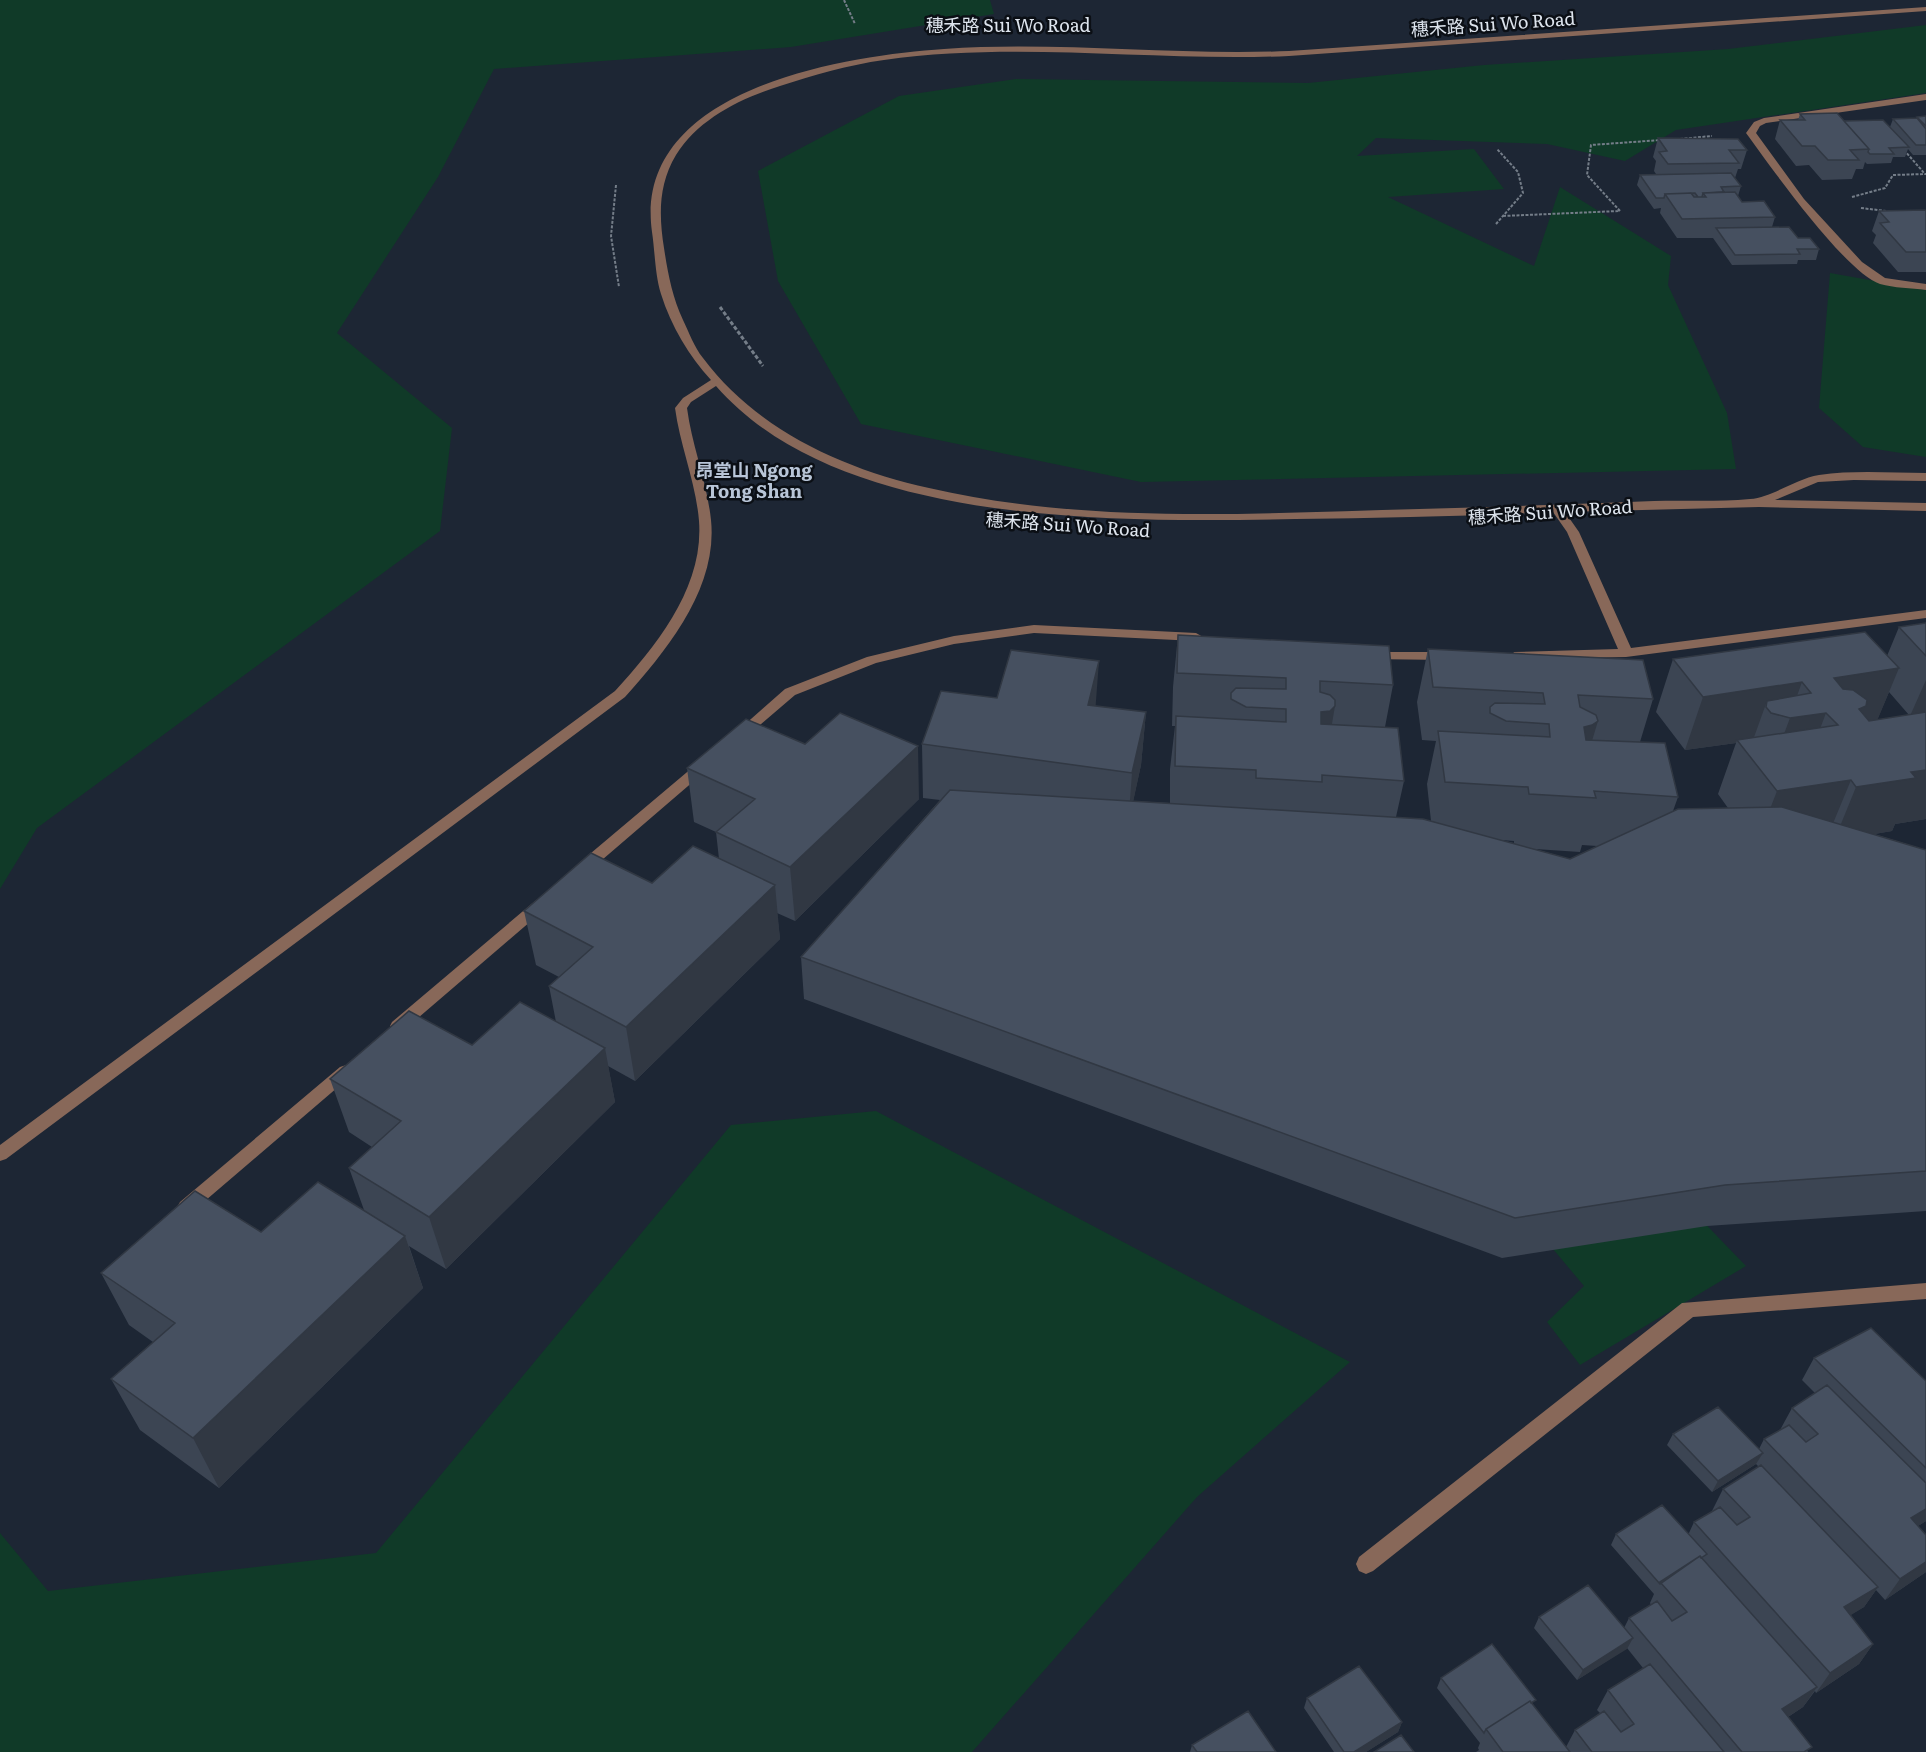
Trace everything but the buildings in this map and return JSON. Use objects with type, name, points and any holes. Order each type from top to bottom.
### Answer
[{"type":"street","name":"穗禾路 Sui Wo Road","points":[[1926,9],[1295,53],[1194,55],[997,49],[941,50],[878,57],[807,73],[744,96],[695,126],[672,151],[659,178],[655,216],[661,277],[673,314],[689,347],[713,383],[752,416],[800,449],[846,468],[895,483],[997,505],[1066,513],[1141,517],[1360,515],[1755,503],[1926,507]]},
{"type":"street","points":[[1926,97],[1764,121],[1757,124],[1751,133],[1801,201],[1858,264],[1882,281],[1926,287]]},
{"type":"street","points":[[0,1154],[620,694],[649,663],[680,617],[705,549],[705,522],[681,408],[687,400],[713,383]]},
{"type":"street","points":[[1755,503],[1816,479],[1854,476],[1926,477]]},
{"type":"street","points":[[1557,509],[1573,532],[1626,653]]},
{"type":"street","points":[[1510,655],[1626,653],[1926,614]]},
{"type":"street","points":[[573,877],[790,692],[872,660],[954,640],[1034,629],[1213,639]]},
{"type":"street","points":[[1360,655],[1463,656]]},
{"type":"street","points":[[382,1039],[555,892]]},
{"type":"street","points":[[174,1216],[355,1062]]},
{"type":"street","points":[[1366,1564],[1689,1308],[1926,1291]]},
{"type":"path","points":[[1503,216],[1620,211],[1587,175],[1591,146],[1751,133]]},
{"type":"path","points":[[1496,224],[1523,192],[1518,171],[1497,149]]},
{"type":"path","points":[[1903,149],[1925,174]]},
{"type":"path","points":[[1801,201],[1849,198],[1886,188],[1893,175],[1925,174]]},
{"type":"path","points":[[617,180],[611,200],[612,235],[615,275],[622,297]]},
{"type":"path","points":[[715,301],[765,369]]},
{"type":"green space","points":[[0,0],[990,0],[994,14],[791,47],[494,69],[438,177],[337,333],[452,428],[440,531],[37,828],[0,889]]},
{"type":"green space","points":[[1926,25],[1926,93],[1676,130],[1625,161],[1547,144],[1376,138],[1357,156],[1474,149],[1504,189],[1388,197],[1534,266],[1560,187],[1671,256],[1668,285],[1727,413],[1736,469],[1141,482],[861,424],[778,281],[758,171],[899,96],[1016,79],[1308,83],[1484,65],[1728,49]]},
{"type":"green space","points":[[1830,273],[1926,290],[1926,457],[1863,447],[1819,408]]},
{"type":"green space","points":[[876,1111],[1350,1362],[1197,1497],[972,1752],[0,1752],[0,1533],[48,1591],[376,1553],[731,1125]]},
{"type":"green space","points":[[1490,1174],[1659,1176],[1746,1266],[1580,1365],[1547,1322],[1584,1286]]},
{"type":"district","name":"昂堂山 Ngong Tong Shan","points":[[754,479]]}]
